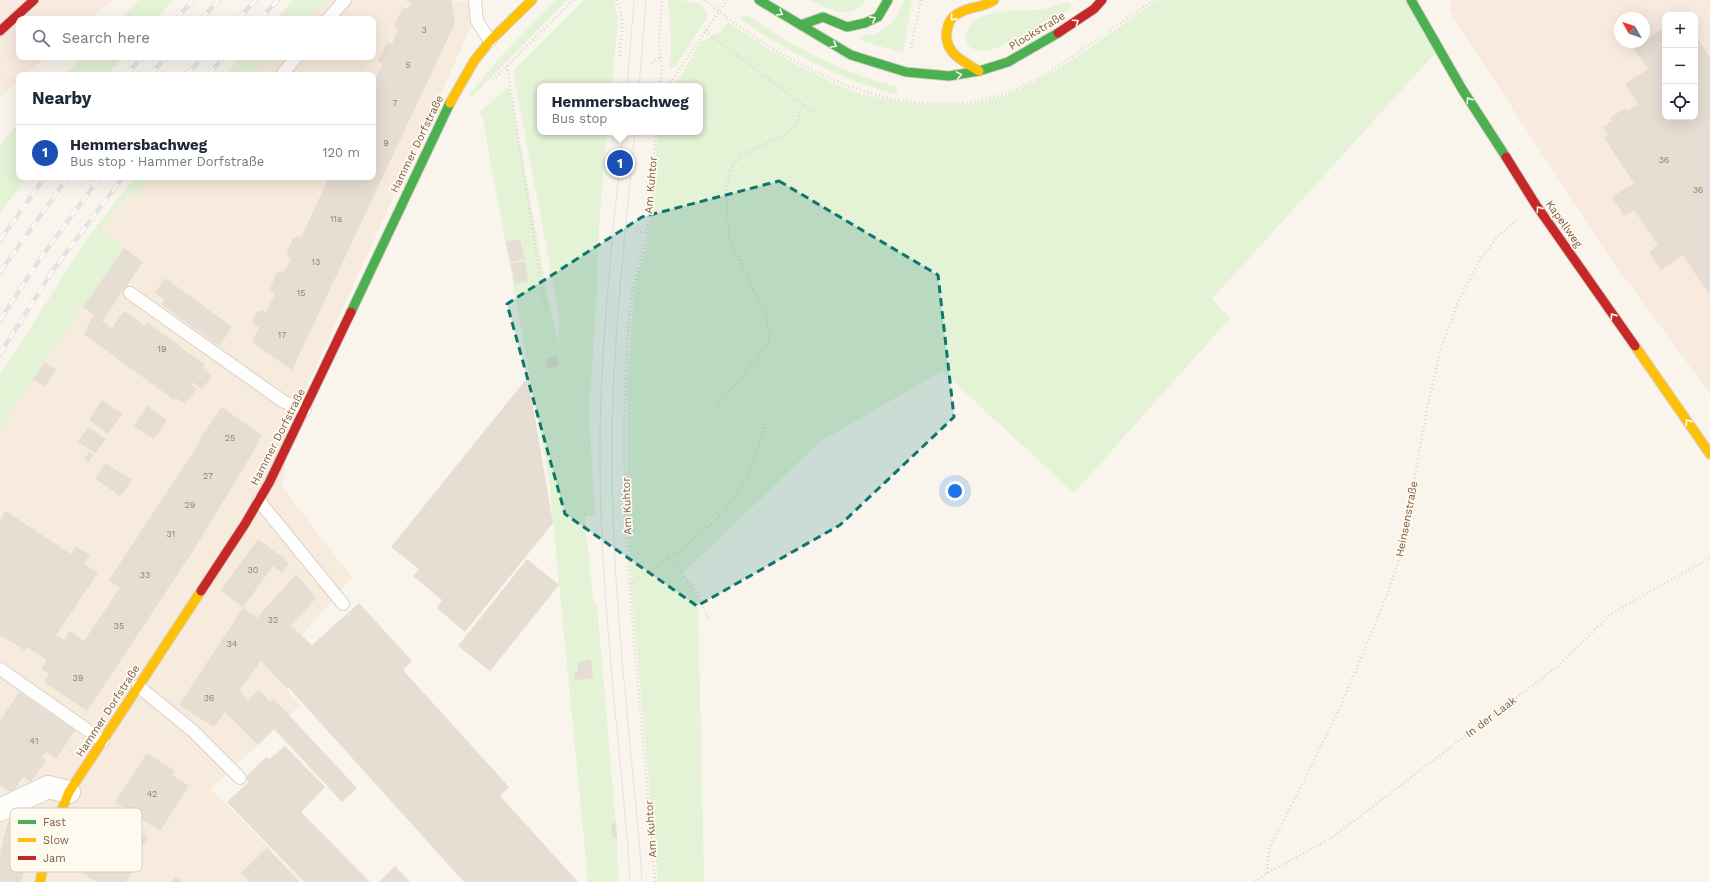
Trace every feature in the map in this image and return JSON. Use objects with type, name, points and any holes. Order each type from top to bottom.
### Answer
[{"type":"street","points":[[16,16],[34,0]]},
{"type":"street","name":"Hammer Dorfstraße","points":[[63,808],[69,792],[259,501],[305,410],[446,109],[474,61],[490,41],[532,0]]},
{"type":"street","name":"Plockstraße","points":[[759,0],[851,55],[906,72],[949,76],[979,71],[1008,62],[1052,37],[1094,9],[1102,0]]},
{"type":"street","points":[[801,26],[823,17],[847,26],[865,23],[878,16],[888,0]]},
{"type":"street","points":[[979,71],[950,52],[946,46],[945,36],[949,22],[953,16],[961,11],[988,5],[994,0]]},
{"type":"street","name":"Kapellweg","points":[[1411,0],[1462,89],[1536,206],[1710,454]]},
{"type":"street","points":[[0,31],[16,16]]},
{"type":"street","points":[[0,810],[48,787],[69,792]]},
{"type":"street","name":"Hammer Dorfstraße","points":[[40,882],[42,872]]},
{"type":"lane","points":[[331,16],[345,0]]},
{"type":"lane","points":[[475,0],[477,21],[490,41]]},
{"type":"lane","points":[[284,72],[294,60]]},
{"type":"lane","points":[[130,293],[284,402],[305,410]]},
{"type":"lane","points":[[259,501],[343,604]]},
{"type":"lane","points":[[0,669],[103,741]]},
{"type":"lane","points":[[138,686],[193,731],[240,778]]},
{"type":"path","points":[[492,81],[573,0]]},
{"type":"path","points":[[616,0],[622,14],[623,22],[619,59]]},
{"type":"path","points":[[660,83],[661,57],[659,41],[662,0]]},
{"type":"path","points":[[670,83],[726,0]]},
{"type":"path","points":[[706,31],[814,113]]},
{"type":"path","points":[[652,63],[661,57]]},
{"type":"path","points":[[507,66],[545,308]]},
{"type":"path","points":[[716,406],[767,346],[770,334],[764,311],[729,239],[726,188],[733,164],[743,154],[786,135],[793,129],[798,120],[802,104]]},
{"type":"path","name":"Am Kuhtor","points":[[655,882],[630,584],[625,474],[625,384],[632,294],[647,232],[656,135]]},
{"type":"path","name":"Heinsenstraße","points":[[1267,873],[1269,848],[1343,701],[1388,593],[1402,550],[1427,409],[1441,348],[1459,300],[1481,258],[1497,237],[1536,206]]},
{"type":"path","points":[[636,232],[647,232]]},
{"type":"path","points":[[630,584],[670,558],[712,523],[738,492],[749,474],[759,449],[766,423]]},
{"type":"path","points":[[670,558],[694,587],[709,620]]},
{"type":"path","name":"In der Laak","points":[[1267,873],[1330,839],[1558,666],[1611,614],[1710,558]]},
{"type":"path","points":[[1255,882],[1267,873]]},
{"type":"highlighted area","points":[[779,181],[938,275],[954,417],[840,525],[697,606],[565,514],[507,304],[642,217]]},
{"type":"shaded area","points":[[0,0],[112,0],[93,16],[16,16],[16,60],[42,60],[28,72],[16,72],[16,83],[0,97]]},
{"type":"shaded area","points":[[329,0],[480,1],[472,25],[287,430],[283,488],[352,578],[270,671],[300,705],[211,789],[302,882],[0,882],[0,432],[18,401],[124,248],[100,231],[126,196],[147,180],[376,180],[376,72],[253,72],[265,60],[376,60],[376,16],[311,16]]},
{"type":"shaded area","points":[[1451,0],[1710,0],[1710,394],[1617,267],[1449,10]]},
{"type":"green space","points":[[139,0],[173,0],[159,16],[123,16]]},
{"type":"green space","points":[[294,0],[329,0],[311,16],[279,16]]},
{"type":"green space","points":[[556,0],[567,0],[472,97],[469,94],[504,53]]},
{"type":"green space","points":[[584,0],[614,0],[618,19],[612,83],[537,83],[537,135],[607,135],[599,226],[597,288],[589,413],[595,516],[585,516],[593,600],[597,604],[617,838],[618,882],[588,882],[549,479],[482,115],[479,113],[509,86],[551,313],[559,346],[559,314],[513,71]]},
{"type":"green space","points":[[668,0],[681,0],[699,4],[704,8],[707,18],[675,67],[670,69],[671,37]]},
{"type":"green space","points":[[810,0],[866,0],[860,7],[853,11],[839,12]]},
{"type":"green space","points":[[904,0],[912,0],[903,53],[860,40],[860,36],[877,33],[887,27],[896,17]]},
{"type":"green space","points":[[1158,0],[1409,0],[1437,51],[1212,299],[1230,318],[1074,493],[942,371],[821,441],[682,574],[693,587],[698,599],[704,882],[658,882],[631,585],[627,489],[627,384],[634,294],[637,277],[647,247],[658,135],[703,135],[703,83],[676,83],[701,42],[720,32],[728,22],[789,61],[838,85],[858,93],[916,104],[970,104],[1005,96],[1057,70]]},
{"type":"green space","points":[[1067,2],[1071,7],[1069,10],[1002,45],[984,51],[975,50],[969,46],[966,35],[972,23],[978,18],[1000,12],[1044,9]]},
{"type":"green space","points":[[743,16],[749,16],[784,39],[839,67],[898,87],[896,94],[854,81],[795,54],[740,19]]},
{"type":"green space","points":[[79,60],[120,60],[110,72],[67,72]]},
{"type":"green space","points":[[237,60],[265,60],[253,72],[227,72]]},
{"type":"green space","points":[[16,126],[16,180],[25,180],[0,213],[0,146]]},
{"type":"green space","points":[[133,180],[148,180],[134,195],[126,196],[100,230],[124,248],[18,401],[0,432],[0,375],[89,236]]},
{"type":"building","points":[[405,0],[451,0],[455,23],[292,370],[252,342],[259,327],[254,325],[252,321],[257,312],[262,310],[266,312],[275,294],[270,289],[277,272],[285,271],[291,258],[287,253],[293,238],[298,236],[301,238],[328,180],[376,180],[376,77],[382,65],[378,61],[386,45],[389,43],[392,44],[398,30],[394,26],[402,9],[408,9],[411,3]]},
{"type":"building","points":[[1662,29],[1662,120],[1698,120],[1698,39],[1710,57],[1710,296],[1683,255],[1661,270],[1649,252],[1658,245],[1634,210],[1624,216],[1612,197],[1634,183],[1604,138],[1608,135],[1603,127],[1612,121],[1610,118],[1625,108],[1627,111],[1638,104],[1625,84],[1648,69],[1633,48],[1650,48],[1650,37]]},
{"type":"building","points":[[520,239],[525,259],[510,262],[506,242]]},
{"type":"building","points":[[124,248],[143,262],[102,321],[112,328],[124,311],[145,326],[148,323],[205,365],[203,368],[212,376],[202,389],[192,382],[191,385],[197,389],[185,404],[176,398],[174,400],[84,334],[94,315],[83,307]]},
{"type":"building","points":[[525,261],[528,281],[515,284],[511,264]]},
{"type":"building","points":[[165,278],[232,327],[219,346],[161,304],[165,300],[155,293]]},
{"type":"building","points":[[557,356],[559,366],[547,369],[546,359]]},
{"type":"building","points":[[45,362],[56,370],[44,387],[33,379]]},
{"type":"building","points":[[528,377],[553,523],[465,632],[437,608],[442,600],[413,576],[419,569],[391,547]]},
{"type":"building","points":[[102,400],[122,414],[108,434],[89,420]]},
{"type":"building","points":[[147,406],[167,420],[154,439],[134,426]]},
{"type":"building","points":[[222,407],[261,435],[255,449],[193,551],[87,711],[44,682],[49,674],[41,669],[47,660],[27,647],[24,650],[0,635],[0,520],[6,511],[71,554],[76,546],[90,555],[84,564],[98,573],[56,635],[64,640],[70,631],[84,641],[120,588],[109,580],[200,442],[198,441]]},
{"type":"building","points":[[88,427],[106,439],[95,453],[78,442]]},
{"type":"building","points":[[89,452],[93,455],[89,462],[84,459]]},
{"type":"building","points":[[106,463],[132,480],[120,496],[95,479]]},
{"type":"building","points":[[258,539],[281,555],[289,564],[282,573],[273,566],[243,607],[221,590]]},
{"type":"building","points":[[527,559],[559,585],[490,671],[458,646]]},
{"type":"building","points":[[296,574],[316,598],[291,626],[312,645],[359,603],[412,661],[403,670],[509,787],[500,796],[578,882],[464,882],[288,687],[287,689],[261,661],[239,690],[248,700],[259,690],[270,702],[274,699],[357,788],[342,802],[274,729],[258,745],[225,712],[214,727],[179,705],[243,608],[257,618]]},
{"type":"building","points":[[591,659],[593,678],[575,680],[574,672],[578,672],[578,662]]},
{"type":"building","points":[[19,692],[75,730],[56,759],[46,752],[42,757],[46,760],[31,782],[23,777],[12,793],[0,785],[0,721]]},
{"type":"building","points":[[285,746],[325,787],[301,812],[370,882],[304,882],[227,802],[249,782],[245,778],[266,757],[269,759]]},
{"type":"building","points":[[147,753],[175,771],[172,775],[189,786],[160,831],[142,819],[142,808],[124,808],[115,802]]},
{"type":"building","points":[[10,819],[10,872],[24,872],[21,882],[0,882],[0,853],[7,825]]},
{"type":"building","points":[[616,823],[617,838],[613,838],[611,824]]},
{"type":"building","points":[[142,833],[148,837],[142,846]]},
{"type":"building","points":[[267,848],[300,882],[250,882],[241,873]]},
{"type":"building","points":[[395,866],[410,882],[379,882]]},
{"type":"building","points":[[81,872],[132,872],[126,882],[97,882]]},
{"type":"building","points":[[177,876],[183,882],[171,882]]},
{"type":"tram line","points":[[627,83],[634,0]]},
{"type":"tram line","points":[[639,83],[646,0]]},
{"type":"tram line","points":[[623,135],[604,341],[600,424],[600,466],[606,610],[630,882]]},
{"type":"tram line","points":[[635,135],[616,342],[612,427],[612,469],[618,613],[642,882]]},
{"type":"railway","points":[[179,16],[193,0]]},
{"type":"railway","points":[[204,16],[219,0]]},
{"type":"railway","points":[[241,16],[256,0]]},
{"type":"railway","points":[[263,16],[278,0]]},
{"type":"railway","points":[[129,72],[139,60]]},
{"type":"railway","points":[[153,72],[163,60]]},
{"type":"railway","points":[[189,72],[200,60]]},
{"type":"railway","points":[[211,72],[221,60]]},
{"type":"railway","points":[[0,240],[43,180]]},
{"type":"railway","points":[[0,272],[66,180]]},
{"type":"railway","points":[[0,320],[40,259],[98,180]]},
{"type":"railway","points":[[0,354],[53,270],[121,180]]},
{"type":"traffic: fast","points":[[759,0],[851,55],[906,72],[949,76],[979,71],[1008,62],[1058,33]]},
{"type":"traffic: fast","points":[[801,25],[823,17],[847,27],[865,23],[878,17],[888,0]]},
{"type":"traffic: fast","points":[[1411,0],[1462,89],[1506,157]]},
{"type":"traffic: fast","points":[[351,312],[450,103]]},
{"type":"traffic: slow","points":[[450,103],[474,61],[490,41],[532,0]]},
{"type":"traffic: slow","points":[[979,71],[961,60],[951,50],[948,45],[947,38],[949,22],[954,16],[963,11],[990,3],[994,0]]},
{"type":"traffic: slow","points":[[1635,346],[1710,454]]},
{"type":"traffic: slow","points":[[63,808],[69,792],[201,591]]},
{"type":"traffic: slow","points":[[40,882],[42,872]]},
{"type":"traffic: jam","points":[[16,16],[34,0]]},
{"type":"traffic: jam","points":[[1058,33],[1094,9],[1102,0]]},
{"type":"traffic: jam","points":[[0,31],[16,16]]},
{"type":"traffic: jam","points":[[1506,157],[1536,205],[1635,346]]},
{"type":"traffic: jam","points":[[201,591],[245,524],[269,483],[351,312]]},
{"type":"place","name":"Hemmersbachweg","points":[[620,163]]}]
